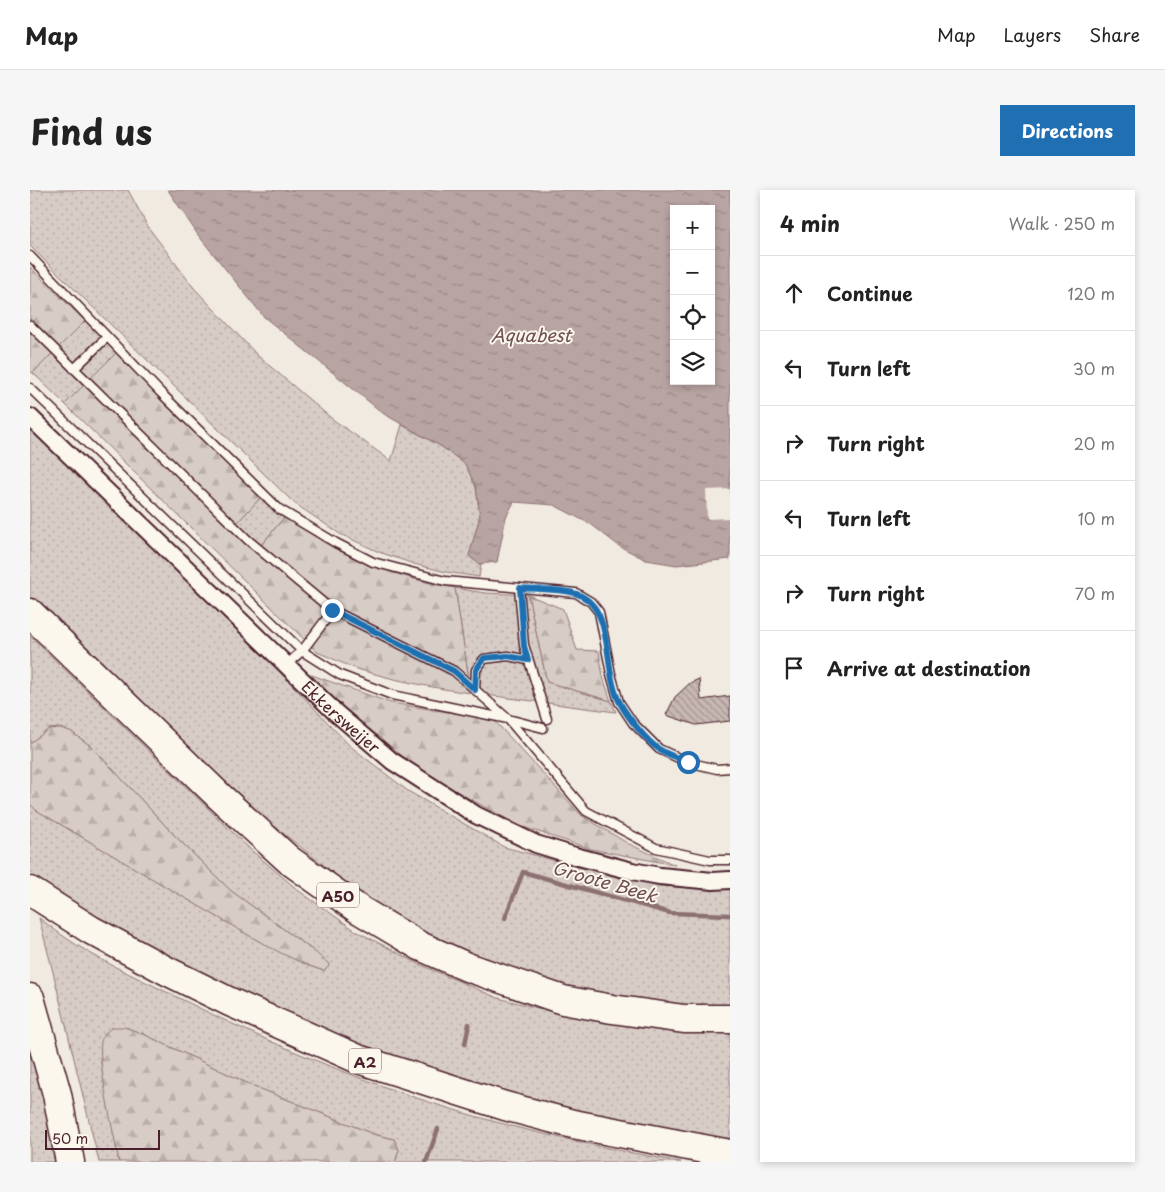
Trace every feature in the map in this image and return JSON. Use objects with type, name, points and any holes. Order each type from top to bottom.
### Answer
[{"type":"highway","name":"A50","points":[[30,613],[220,797],[289,860],[358,910],[420,946],[467,967],[563,1000],[612,1009],[684,1018],[730,1019]]},
{"type":"highway","name":"A2","points":[[30,891],[91,930],[169,972],[230,1002],[358,1059],[505,1106],[573,1124],[730,1154]]},
{"type":"highway","points":[[30,998],[56,1094],[70,1162]]},
{"type":"street","name":"Ekkersweijer","points":[[30,417],[336,713],[392,762],[476,815],[536,844],[622,869],[660,876],[730,880]]},
{"type":"lane","points":[[30,256],[161,393],[278,509],[373,562],[445,581],[576,593],[591,602],[599,612],[611,674],[619,702],[633,723],[659,749],[688,762],[717,769],[730,768]]},
{"type":"lane","points":[[30,325],[248,540],[333,610],[454,671],[508,719],[586,811],[656,848],[710,860],[730,860]]},
{"type":"lane","points":[[74,369],[107,337]]},
{"type":"lane","points":[[30,388],[302,651],[340,675],[392,695],[543,728]]},
{"type":"lane","points":[[520,588],[524,646],[547,719]]},
{"type":"lane","points":[[286,665],[302,651],[333,610]]},
{"type":"lane","points":[[475,690],[476,670],[484,658],[508,656],[528,660]]},
{"type":"green space","points":[[30,190],[128,190],[148,227],[194,288],[258,356],[331,418],[391,461],[402,425],[442,447],[465,464],[476,487],[480,516],[469,556],[481,564],[479,577],[446,572],[414,564],[379,552],[340,534],[294,503],[30,246]]},
{"type":"green space","points":[[30,267],[85,321],[33,373],[30,371]]},
{"type":"green space","points":[[85,321],[117,352],[65,404],[33,373]]},
{"type":"green space","points":[[117,352],[264,494],[234,526],[259,548],[286,515],[309,532],[348,555],[393,573],[455,588],[471,693],[428,686],[371,673],[317,652],[65,404]]},
{"type":"green space","points":[[30,428],[272,664],[350,746],[408,791],[504,847],[659,886],[730,889],[730,1011],[563,992],[432,938],[370,902],[226,788],[30,598]]},
{"type":"green space","points":[[264,494],[286,515],[259,548],[234,526]]},
{"type":"green space","points":[[455,588],[485,593],[528,595],[547,682],[611,701],[616,712],[471,693]]},
{"type":"green space","points":[[528,595],[563,609],[577,650],[599,651],[603,677],[611,701],[547,682]]},
{"type":"green space","points":[[30,636],[251,850],[299,891],[356,931],[421,965],[498,998],[562,1014],[610,1023],[678,1032],[730,1031],[730,1143],[569,1111],[362,1048],[174,965],[35,883],[30,871],[30,804],[36,810],[257,940],[309,966],[324,971],[315,952],[230,890],[176,837],[91,746],[70,731],[49,729],[30,743]]},
{"type":"green space","points":[[309,674],[391,703],[493,719],[581,815],[627,843],[675,865],[591,849],[520,826],[424,774],[338,703]]},
{"type":"green space","points":[[60,728],[70,731],[91,746],[176,837],[230,890],[315,952],[329,966],[324,971],[268,946],[36,810],[30,804],[30,743],[49,729]]},
{"type":"green space","points":[[39,918],[85,950],[127,973],[259,1036],[376,1084],[496,1122],[588,1144],[681,1162],[395,1162],[399,1150],[394,1139],[373,1134],[251,1085],[141,1033],[124,1027],[100,1058],[119,1162],[99,1162]]},
{"type":"green space","points":[[113,1027],[124,1027],[141,1033],[251,1085],[373,1134],[394,1139],[399,1150],[395,1162],[119,1162],[101,1062],[102,1038]]},
{"type":"green space","points":[[30,1043],[51,1128],[56,1162],[30,1162]]},
{"type":"water","name":"Aquabest","points":[[168,190],[730,190],[730,559],[677,565],[646,560],[619,546],[592,525],[554,505],[514,502],[506,517],[497,562],[479,564],[469,556],[480,516],[476,487],[465,464],[442,447],[384,414],[264,317],[198,235]]},
{"type":"pier","points":[[730,489],[730,518],[707,519],[706,490]]},
{"type":"building","points":[[699,679],[701,700],[730,696],[730,721],[696,725],[666,715],[675,697],[690,683]]},
{"type":"waterway","name":"Groote Beek","points":[[505,918],[523,872],[670,913],[730,915]]},
{"type":"waterway","name":"Groote Beek","points":[[465,1044],[469,1024]]},
{"type":"waterway","name":"Groote Beek","points":[[426,1162],[438,1129]]},
{"type":"route","points":[[332,610],[454,671],[475,690],[476,670],[484,658],[508,656],[528,660],[524,646],[520,588],[576,593],[591,602],[599,612],[611,674],[619,702],[633,723],[659,749],[688,762]]}]
